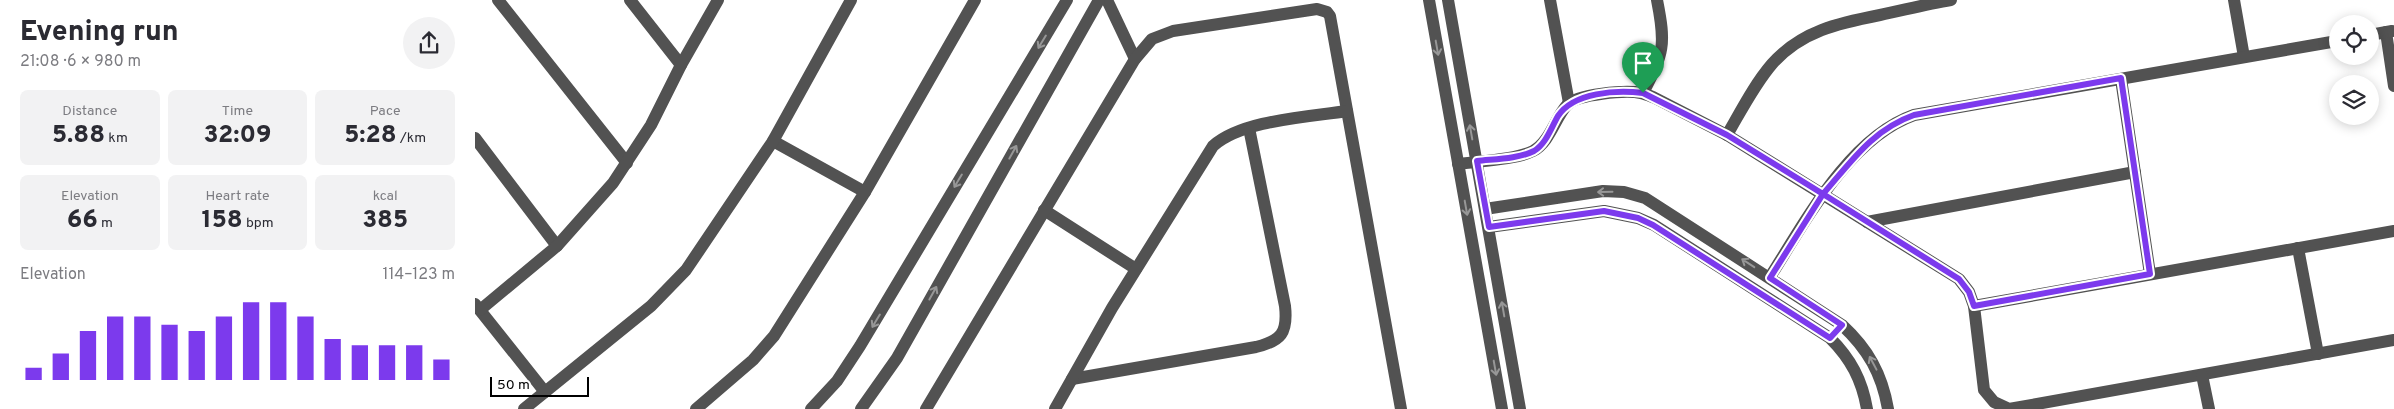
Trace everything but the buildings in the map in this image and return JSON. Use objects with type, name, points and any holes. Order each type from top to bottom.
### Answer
[{"type":"street","points":[[498,0],[627,163]]},
{"type":"street","points":[[630,0],[681,65]]},
{"type":"street","points":[[545,392],[477,307],[557,246],[597,202],[627,163],[651,125],[681,65],[718,0]]},
{"type":"street","points":[[524,409],[651,306],[677,281],[710,237],[773,140],[851,0]]},
{"type":"street","points":[[696,409],[753,360],[774,336],[865,192],[975,0]]},
{"type":"street","points":[[811,409],[837,381],[860,346],[1067,0]]},
{"type":"street","points":[[861,409],[897,358],[1099,0]]},
{"type":"street","points":[[1107,0],[1135,59]]},
{"type":"street","points":[[1429,0],[1502,409]]},
{"type":"street","points":[[1448,0],[1520,409]]},
{"type":"street","points":[[1550,0],[1569,103]]},
{"type":"street","points":[[1643,93],[1663,48],[1662,27],[1657,0]]},
{"type":"street","points":[[1727,135],[1755,87],[1773,64],[1790,46],[1811,33],[1834,24],[1937,1],[1951,0]]},
{"type":"street","points":[[2234,0],[2244,57]]},
{"type":"street","points":[[927,409],[1135,59],[1152,39],[1173,31],[1323,10],[1330,16],[1401,409]]},
{"type":"street","points":[[2390,31],[2394,86]]},
{"type":"street","points":[[1770,278],[1823,194],[1868,142],[1895,121],[1914,115],[2329,41]]},
{"type":"street","points":[[2121,78],[2150,274]]},
{"type":"street","points":[[1458,164],[1522,154],[1534,150],[1543,142],[1569,103],[1584,96],[1631,92],[1643,93],[1727,135],[1959,279],[1969,292],[1974,306],[1984,390],[1994,402],[2009,409],[2394,340]]},
{"type":"street","points":[[1055,409],[1136,269],[1213,146],[1230,133],[1249,128],[1347,111]]},
{"type":"street","points":[[1072,380],[1271,344],[1282,334],[1286,320],[1285,306],[1249,128]]},
{"type":"street","points":[[475,138],[557,246]]},
{"type":"street","points":[[773,140],[865,192]]},
{"type":"street","points":[[1867,222],[2135,172]]},
{"type":"street","points":[[1485,209],[1603,191],[1624,192],[1645,198],[1842,325],[1858,340],[1870,356],[1879,373],[1888,409]]},
{"type":"street","points":[[1044,210],[1136,269]]},
{"type":"street","points":[[1489,227],[1604,211],[1638,218],[1653,225],[1830,338],[1852,364],[1860,379],[1867,409]]},
{"type":"street","points":[[1974,306],[2394,231]]},
{"type":"street","points":[[2298,248],[2318,354]]},
{"type":"street","points":[[1830,338],[1842,325]]},
{"type":"street","points":[[2202,375],[2209,409]]},
{"type":"route","points":[[1643,93],[1631,92],[1584,96],[1569,103],[1543,142],[1534,150],[1522,154],[1477,161],[1489,227],[1604,211],[1638,218],[1653,225],[1830,338],[1842,325],[1770,278],[1823,194],[1959,279],[1969,292],[1974,306],[2150,274],[2121,78],[1914,115],[1895,121],[1868,142],[1823,194],[1727,135],[1643,93]]}]
